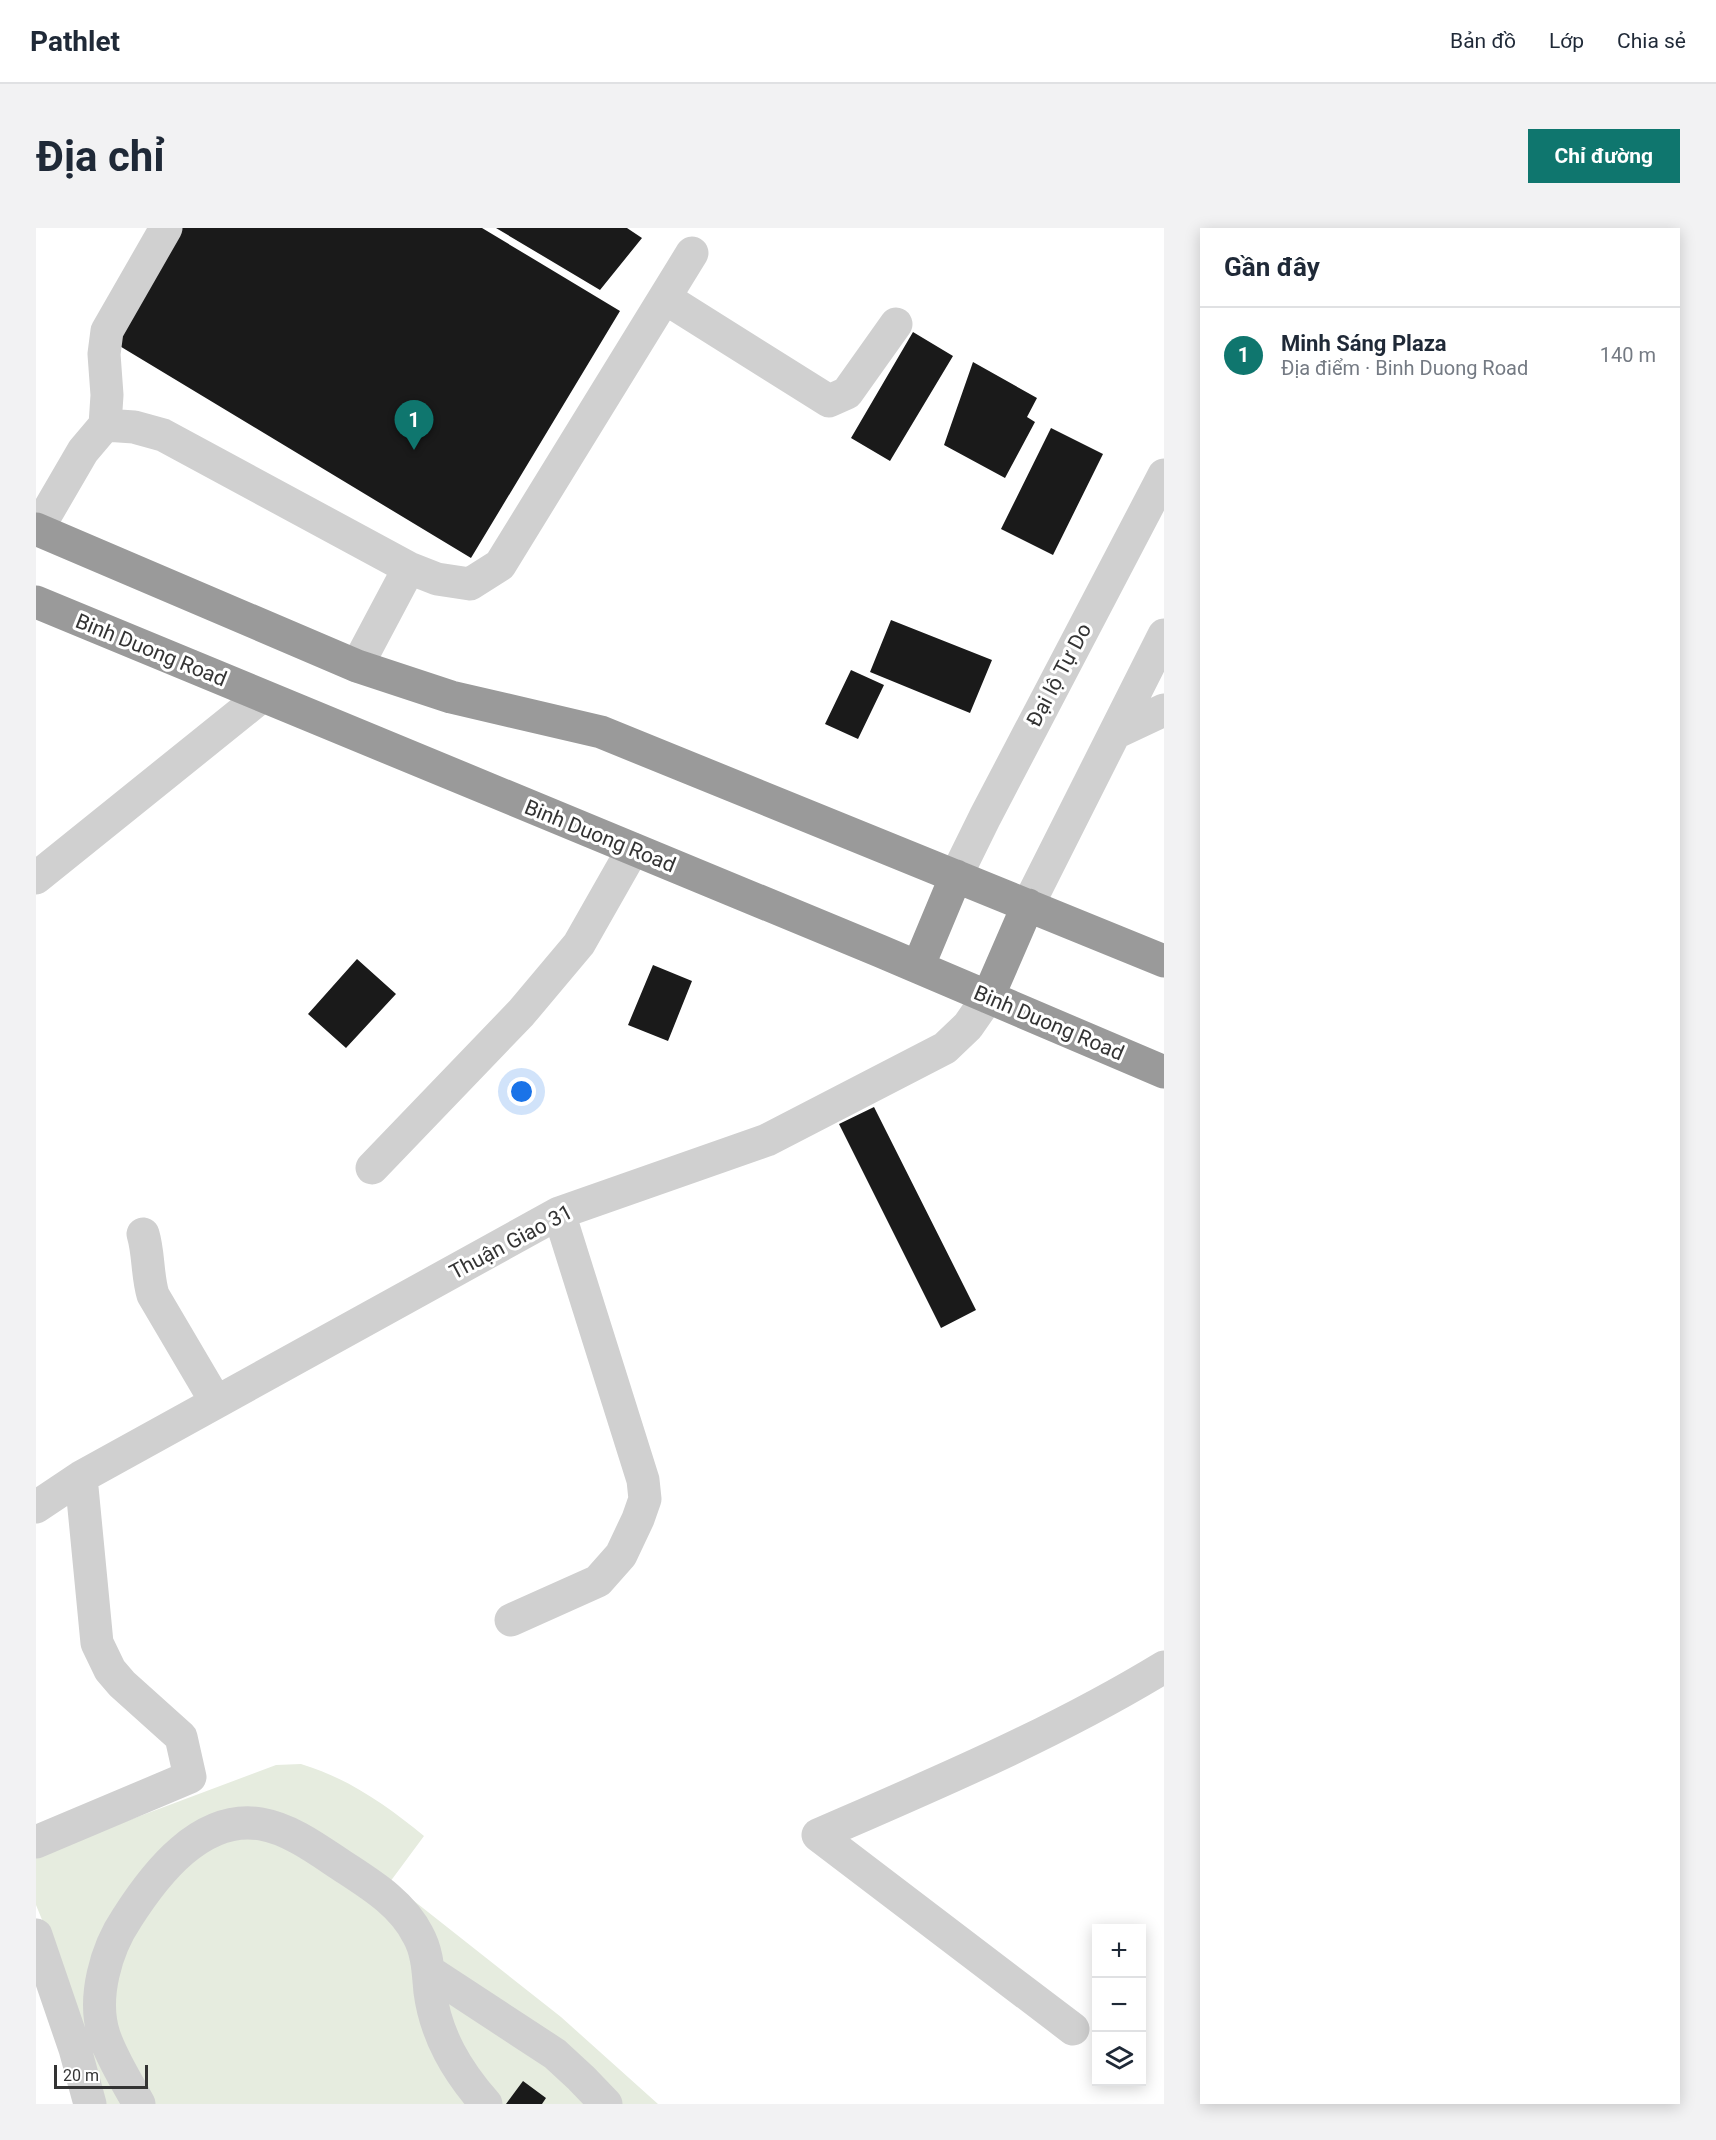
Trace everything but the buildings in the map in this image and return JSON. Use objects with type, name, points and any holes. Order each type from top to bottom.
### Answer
[{"type":"highway","points":[[37,530],[357,666],[451,697],[601,732],[1164,960]]},
{"type":"highway","name":"Binh Duong Road","points":[[36,602],[918,967],[1164,1072]]},
{"type":"highway","points":[[918,967],[956,876]]},
{"type":"highway","points":[[988,997],[1028,905]]},
{"type":"street","points":[[37,530],[83,451],[105,425],[107,395],[104,354],[107,331],[166,228]]},
{"type":"street","points":[[105,425],[134,427],[163,435],[409,568],[437,579],[470,584],[500,565],[692,253]]},
{"type":"street","points":[[665,298],[829,401],[847,393],[896,324]]},
{"type":"street","name":"Đại lộ Tự Do","points":[[956,876],[1164,475]]},
{"type":"street","points":[[357,666],[409,568]]},
{"type":"street","points":[[1028,905],[1164,635]]},
{"type":"street","points":[[36,878],[262,696]]},
{"type":"street","points":[[1115,733],[1164,710]]},
{"type":"street","points":[[372,1168],[521,1013],[579,944],[633,849]]},
{"type":"street","name":"Thuận Giao 31","points":[[36,1508],[81,1477],[559,1213],[767,1140],[945,1048],[968,1026],[988,997]]},
{"type":"street","points":[[511,1620],[598,1581],[621,1555],[638,1520],[645,1499],[643,1480],[559,1213]]},
{"type":"street","points":[[143,1234],[148,1251],[148,1279],[153,1295],[216,1402]]},
{"type":"street","points":[[36,1842],[190,1777],[181,1737],[122,1684],[110,1670],[96,1643],[81,1477]]},
{"type":"street","points":[[1073,2029],[818,1835],[984,1762],[1121,1693],[1164,1667]]},
{"type":"street","points":[[139,2104],[110,2051],[103,2032],[100,2007],[107,1962],[114,1940],[125,1921],[164,1868],[189,1846],[217,1830],[239,1824],[261,1824],[289,1833],[376,1889],[409,1919],[419,1936],[430,1972],[430,1991],[442,2038],[457,2068],[486,2104]]},
{"type":"street","points":[[36,1935],[75,2049],[90,2104]]},
{"type":"street","points":[[430,1972],[555,2054],[606,2104]]},
{"type":"shaded area","points":[[301,1764],[351,1785],[424,1836],[390,1882],[561,2017],[658,2104],[104,2104],[54,1949],[36,1905],[36,1855],[276,1765]]},
{"type":"place","name":"Minh Sáng Plaza","points":[[414,450]]}]
